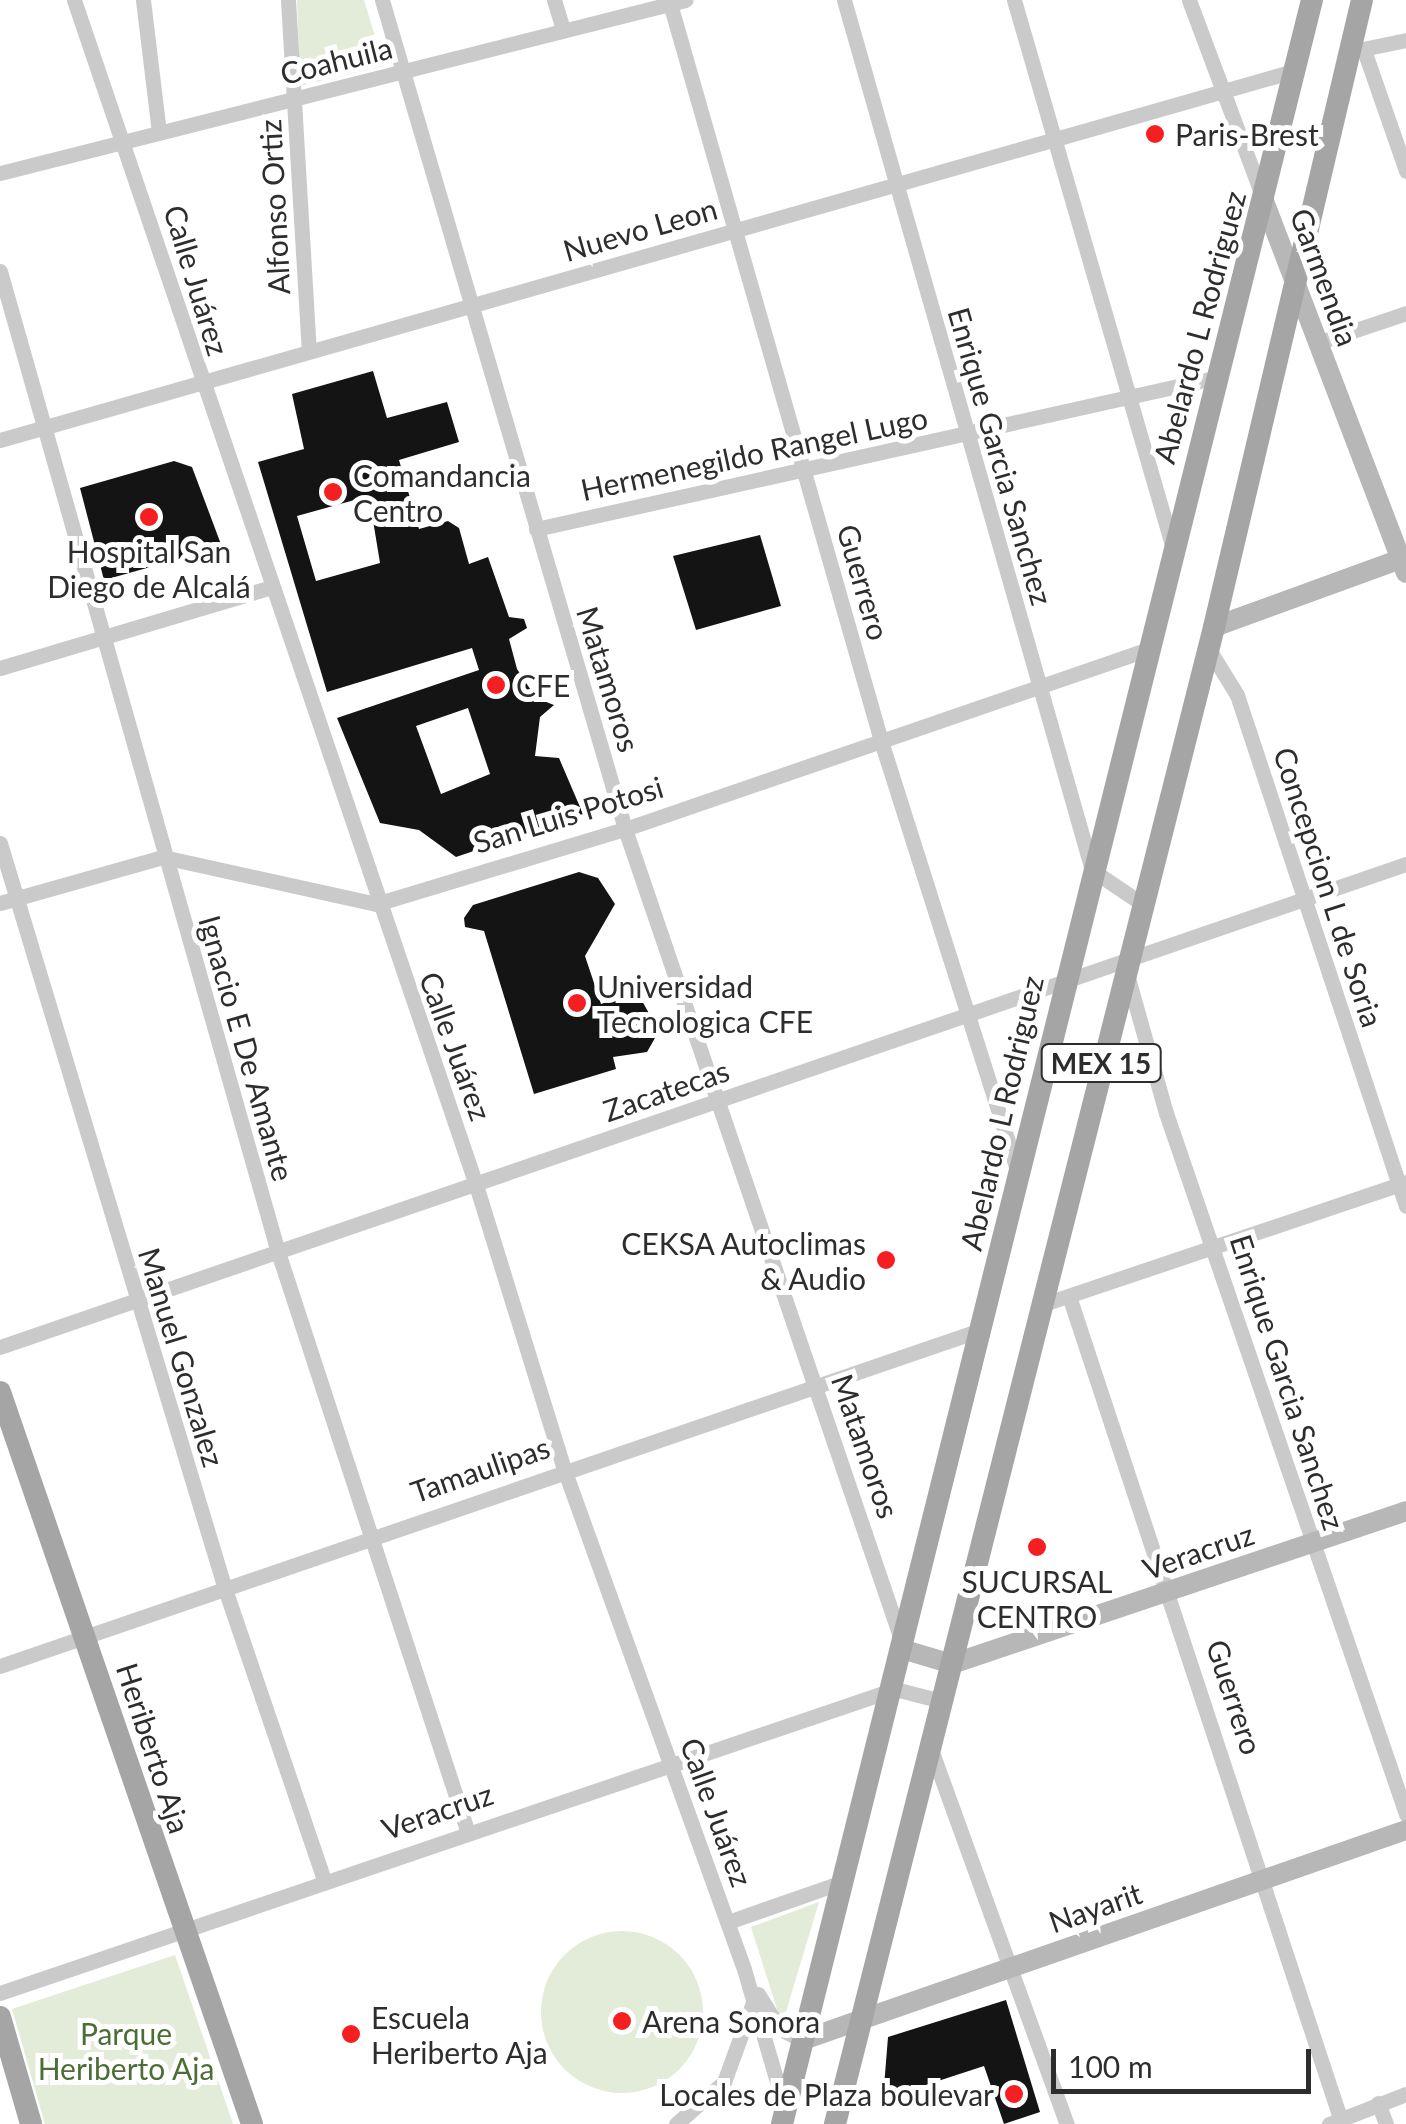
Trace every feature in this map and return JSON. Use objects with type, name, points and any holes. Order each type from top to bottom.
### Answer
[{"type":"main road","name":"Abelardo L Rodriguez","points":[[783,2117],[905,1650],[1062,979],[1144,651],[1264,201],[1312,0]]},
{"type":"main road","name":"MEX 15","points":[[835,2124],[1211,638],[1295,284],[1357,50],[1362,0]]},
{"type":"main road","name":"Heriberto Aja","points":[[0,1392],[252,2124]]},
{"type":"main road","points":[[0,2017],[31,2124]]},
{"type":"street","name":"Calle Juárez","points":[[74,0],[124,140],[199,381],[272,586],[376,904],[476,1186],[564,1469],[744,1969],[783,2117]]},
{"type":"street","points":[[143,0],[159,132]]},
{"type":"street","name":"Alfonso Ortiz","points":[[288,0],[309,350]]},
{"type":"street","name":"Matamoros","points":[[382,0],[624,829],[905,1650]]},
{"type":"street","points":[[554,0],[562,30]]},
{"type":"street","name":"Enrique Garcia Sanchez","points":[[844,0],[1092,870]]},
{"type":"street","points":[[1014,0],[1133,396],[1172,545]]},
{"type":"street","name":"Garmendia","points":[[1189,0],[1404,563]]},
{"type":"street","name":"Coahuila","points":[[0,172],[674,1]]},
{"type":"street","name":"Guerrero","points":[[674,1],[734,231],[881,741],[1019,1175]]},
{"type":"street","points":[[1406,40],[1357,50],[1406,171]]},
{"type":"street","name":"Nuevo Leon","points":[[0,440],[1294,71]]},
{"type":"street","name":"Ignacio E De Amante","points":[[0,271],[278,1252],[468,1833]]},
{"type":"street","points":[[1317,343],[1406,314]]},
{"type":"street","name":"Hermenegildo Rangel Lugo","points":[[536,529],[1218,377]]},
{"type":"street","points":[[1211,638],[1404,563]]},
{"type":"street","points":[[0,668],[272,586]]},
{"type":"street","name":"Concepcion L de Soria","points":[[1211,638],[1237,695],[1402,1184],[1406,1206]]},
{"type":"street","name":"San Luis Potosi","points":[[8,900],[163,857],[376,904],[624,829],[1144,651]]},
{"type":"street","name":"Manuel Gonzalez","points":[[0,843],[8,900],[224,1586],[325,1882]]},
{"type":"street","name":"Zacatecas","points":[[0,1347],[476,1186],[1062,979],[1125,966],[1406,864]]},
{"type":"street","points":[[1092,870],[1141,903]]},
{"type":"street","name":"Enrique Garcia Sanchez","points":[[1125,966],[1313,1544],[1406,1814]]},
{"type":"street","points":[[1041,1305],[1402,1184]]},
{"type":"street","name":"Guerrero","points":[[1070,1296],[1266,1879],[1334,2121]]},
{"type":"street","name":"Tamaulipas","points":[[0,1666],[815,1382],[980,1330]]},
{"type":"street","name":"Veracruz","points":[[952,1664],[1406,1511]]},
{"type":"street","points":[[905,1650],[952,1664]]},
{"type":"street","points":[[895,1689],[941,1701]]},
{"type":"street","name":"Veracruz","points":[[0,1993],[670,1760],[895,1689]]},
{"type":"street","points":[[929,1744],[1067,2124]]},
{"type":"street","name":"Nayarit","points":[[803,2040],[1406,1830]]},
{"type":"street","points":[[728,1922],[845,1881]]},
{"type":"street","points":[[744,1969],[780,2029],[803,2040]]},
{"type":"street","points":[[676,2124],[699,2109],[739,2053],[754,2001]]},
{"type":"street","points":[[1334,2121],[1406,2094]]},
{"type":"street","points":[[1378,2103],[1386,2124]]},
{"type":"street","points":[[699,2109],[707,2124]]},
{"type":"green space","points":[[297,0],[364,0],[384,66],[300,86]]},
{"type":"green space","points":[[819,1902],[782,2025],[751,1927]]},
{"type":"green space","name":"Arena Sonora","points":[[622,1931],[653,1938],[679,1955],[696,1981],[703,2012],[696,2043],[679,2069],[653,2086],[622,2093],[591,2086],[565,2069],[548,2043],[541,2012],[548,1981],[565,1955],[591,1938]]},
{"type":"green space","name":"Parque Heriberto Aja","points":[[175,1955],[233,2124],[45,2124],[12,2009]]},
{"type":"building","points":[[373,371],[387,418],[447,402],[459,442],[399,460],[419,529],[448,521],[459,528],[469,564],[488,557],[509,617],[524,619],[527,628],[509,639],[517,669],[536,698],[554,705],[540,717],[535,756],[559,758],[583,814],[456,857],[419,830],[380,823],[337,718],[479,670],[472,648],[327,692],[258,462],[304,449],[292,394]],"holes":[[[369,496],[380,563],[316,581],[297,516]],[[468,708],[490,774],[441,794],[416,726]]]},
{"type":"building","name":"Hospital San Diego de Alcalá","points":[[174,461],[192,467],[222,547],[104,580],[80,488]]},
{"type":"building","points":[[760,535],[781,606],[696,630],[673,556]]},
{"type":"building","name":"Universidad Tecnologica CFE","points":[[579,872],[598,878],[615,904],[585,956],[601,1004],[637,992],[659,1031],[647,1052],[613,1057],[616,1069],[534,1094],[484,931],[465,927],[464,918],[473,905]]},
{"type":"building","points":[[1006,2000],[1040,2112],[1004,2124],[984,2066],[883,2099],[888,2037]]},
{"type":"place","name":"Paris-Brest","points":[[1155,134]]},
{"type":"place","name":"Comandancia Centro","points":[[333,492]]},
{"type":"place","name":"Hospital San Diego de Alcalá","points":[[149,517]]},
{"type":"place","name":"CFE","points":[[496,685]]},
{"type":"place","name":"Universidad Tecnologica CFE","points":[[577,1003]]},
{"type":"place","name":"CEKSA Autoclimas & Audio","points":[[886,1260]]},
{"type":"place","name":"SUCURSAL CENTRO","points":[[1037,1547]]},
{"type":"place","name":"Arena Sonora","points":[[622,2021]]},
{"type":"place","name":"Escuela Heriberto Aja","points":[[351,2034]]},
{"type":"place","name":"Locales de Plaza boulevar","points":[[1014,2094]]}]
